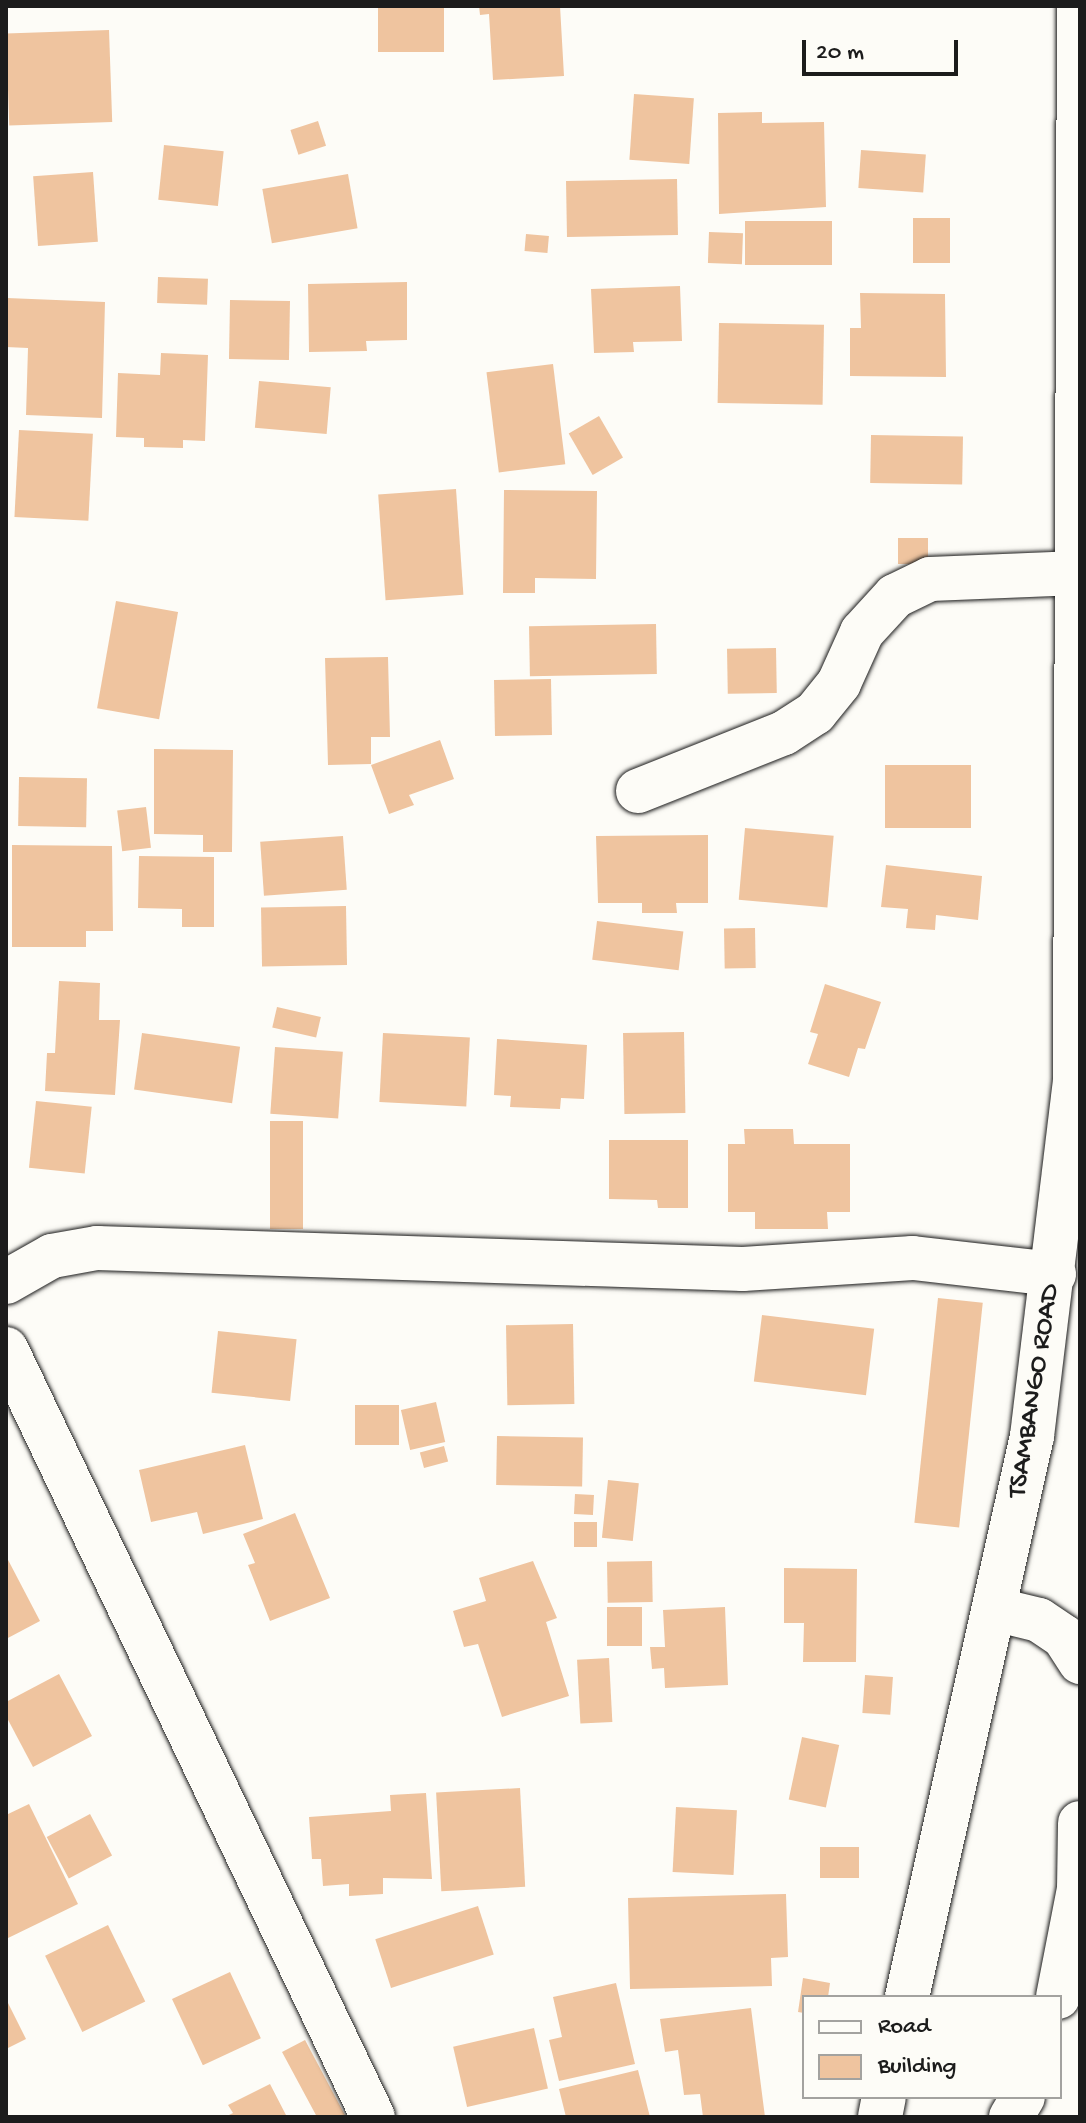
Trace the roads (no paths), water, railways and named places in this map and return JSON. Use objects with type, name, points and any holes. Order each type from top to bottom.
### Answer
[{"type":"street","name":"TSAMBANGO ROAD","points":[[907,1995],[1032,1436],[1062,1287],[1075,1080],[1079,6]]},
{"type":"street","points":[[638,791],[784,733],[815,713],[839,683],[862,632],[895,596],[930,579],[1078,573]]},
{"type":"street","points":[[6,1282],[52,1256],[97,1248],[743,1269],[913,1258],[1062,1287]]},
{"type":"street","points":[[6,1349],[373,2117]]},
{"type":"street","points":[[994,1609],[1039,1620],[1064,1637],[1080,1662]]},
{"type":"street","points":[[1058,1995],[1079,1890],[1080,1823]]},
{"type":"street","points":[[1011,2117],[1022,2099]]}]
